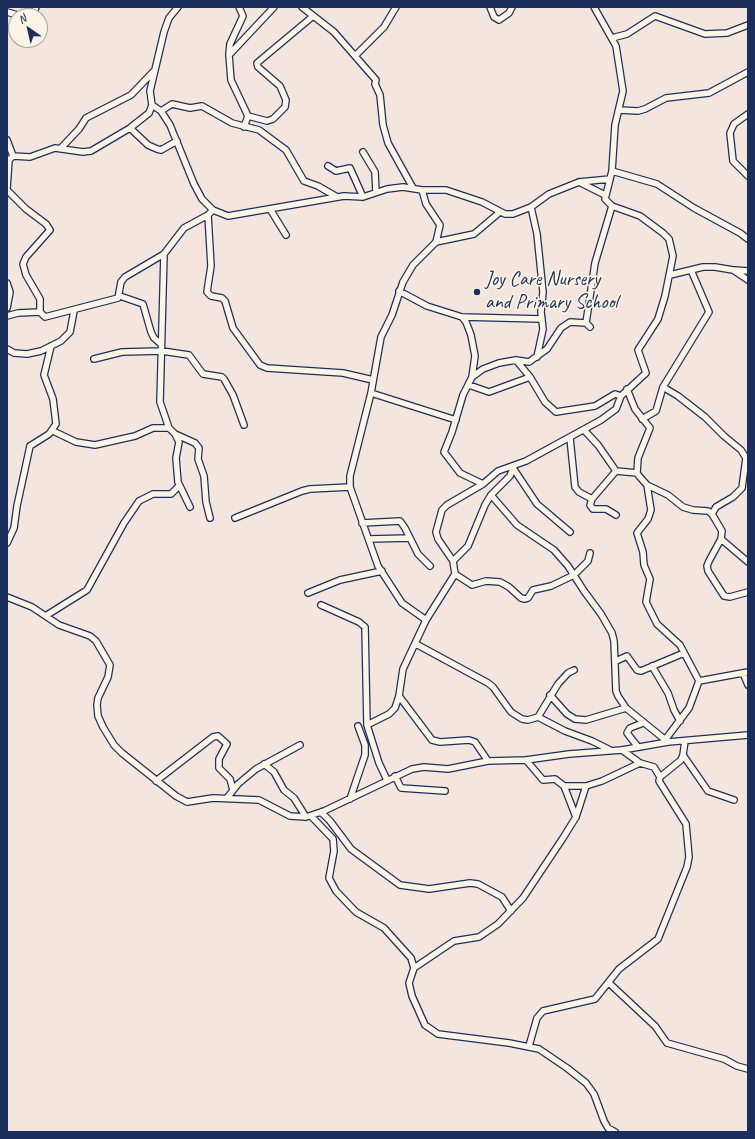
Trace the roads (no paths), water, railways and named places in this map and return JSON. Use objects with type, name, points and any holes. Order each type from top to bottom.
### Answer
[{"type":"street","points":[[120,296],[116,299],[74,311],[45,317],[40,312],[40,299],[26,275],[24,264],[26,257],[50,230],[46,224],[26,209],[7,189],[8,160],[13,156],[30,157],[55,148],[83,152],[91,151],[130,128],[149,113],[152,105],[150,91],[166,25],[169,18],[178,7]]},
{"type":"street","points":[[239,7],[243,16],[230,44],[229,55],[231,80],[248,116],[244,127]]},
{"type":"street","points":[[229,55],[274,7]]},
{"type":"street","points":[[302,7],[312,17],[334,32],[356,55],[376,80],[375,84],[380,95],[383,125],[388,143],[414,188]]},
{"type":"street","points":[[356,55],[384,27],[396,7]]},
{"type":"street","points":[[490,7],[494,17],[499,20],[509,13],[512,7]]},
{"type":"street","points":[[367,725],[389,714],[395,708],[400,696],[403,669],[426,620],[455,574],[453,561],[438,539],[436,532],[440,517],[447,505],[482,484],[498,471],[514,467],[570,438],[616,409],[621,396],[646,373],[638,354],[638,347],[651,332],[658,319],[674,256],[669,239],[645,220],[608,204],[605,195],[612,171],[615,125],[622,90],[619,58],[612,38],[594,7]]},
{"type":"street","points":[[612,38],[627,34],[655,16],[705,34],[727,33],[748,25]]},
{"type":"street","points":[[248,116],[267,120],[273,119],[285,107],[286,100],[282,90],[271,77],[258,67],[257,63],[312,17]]},
{"type":"street","points":[[61,148],[79,129],[86,118],[131,96],[154,72]]},
{"type":"street","points":[[619,110],[645,110],[666,98],[709,93],[748,72]]},
{"type":"street","points":[[161,111],[172,104],[190,108],[202,106],[232,123],[259,130],[286,150],[304,181],[318,186],[337,198]]},
{"type":"street","points":[[152,105],[161,111],[170,125],[194,184],[202,199],[213,210],[228,216],[236,216],[337,198],[363,197],[376,192],[396,188],[446,190],[482,202],[500,212],[513,214],[531,207],[549,194],[579,182],[610,179]]},
{"type":"street","points":[[748,114],[734,124],[730,133],[733,161],[748,176]]},
{"type":"street","points":[[130,128],[148,146],[157,149],[161,150],[177,141]]},
{"type":"street","points":[[7,140],[13,156]]},
{"type":"street","points":[[363,152],[375,172],[376,192]]},
{"type":"street","points":[[328,166],[336,171],[350,168],[363,197]]},
{"type":"street","points":[[612,171],[657,184],[694,208],[740,233],[748,239]]},
{"type":"street","points":[[579,182],[605,195]]},
{"type":"street","points":[[422,190],[426,204],[440,225],[436,242],[413,265],[399,291],[392,315],[381,337],[371,393],[352,467],[350,487],[378,566],[402,603],[426,620]]},
{"type":"street","points":[[472,377],[489,366],[516,360],[527,363],[548,349],[561,328],[566,324],[574,321],[588,325],[595,263],[612,206]]},
{"type":"street","points":[[531,207],[537,234],[543,292],[543,329],[537,357]]},
{"type":"street","points":[[270,209],[286,235]]},
{"type":"street","points":[[120,296],[120,287],[125,277],[164,254],[184,228],[208,215],[213,210]]},
{"type":"street","points":[[436,242],[474,234],[500,212]]},
{"type":"street","points":[[208,215],[211,266],[207,292],[211,296],[222,298],[225,301],[233,328],[260,365],[267,368],[343,373],[373,380]]},
{"type":"street","points":[[164,254],[160,402],[169,428],[175,434],[195,444],[199,448],[198,458],[204,476],[206,502],[210,518]]},
{"type":"street","points":[[670,275],[691,270],[715,267],[748,271]]},
{"type":"street","points":[[642,419],[656,411],[663,387],[709,312],[691,270]]},
{"type":"street","points":[[734,270],[748,280]]},
{"type":"street","points":[[7,283],[10,292],[7,308]]},
{"type":"street","points":[[399,291],[427,306],[462,317],[542,319]]},
{"type":"street","points":[[120,296],[142,304],[151,332],[154,338],[161,344]]},
{"type":"street","points":[[7,349],[21,355],[41,350],[61,341],[70,332],[74,311]]},
{"type":"street","points":[[7,316],[18,313],[40,312]]},
{"type":"street","points":[[462,317],[473,346],[475,356],[472,377],[469,385],[462,395],[456,420],[444,448],[445,454],[460,472],[482,484]]},
{"type":"street","points":[[7,543],[14,528],[17,506],[30,446],[53,431],[56,424],[53,399],[44,375],[51,346]]},
{"type":"street","points":[[94,359],[122,352],[162,351],[189,355],[203,374],[222,377],[233,395],[244,425]]},
{"type":"street","points":[[516,360],[530,377],[545,402],[558,413],[595,406],[615,394],[621,396]]},
{"type":"street","points":[[469,385],[489,392],[530,377]]},
{"type":"street","points":[[663,387],[678,396],[706,417],[724,436],[741,450],[746,458],[742,488],[733,498],[716,507],[712,514]]},
{"type":"street","points":[[627,389],[635,409],[650,428],[650,432],[638,458],[637,472],[647,485],[668,495],[683,507],[693,510],[708,511],[712,514],[721,526],[721,539],[709,560],[707,566],[708,571],[724,596],[730,597],[748,592]]},
{"type":"street","points":[[371,393],[456,420]]},
{"type":"street","points":[[53,431],[76,442],[95,445],[135,436],[153,428],[169,428]]},
{"type":"street","points":[[584,430],[598,445],[616,471]]},
{"type":"street","points":[[175,434],[179,442],[176,458],[179,486],[190,507]]},
{"type":"street","points":[[570,438],[575,487],[579,492],[592,499]]},
{"type":"street","points":[[453,561],[468,546],[485,505],[491,496],[505,482],[514,467]]},
{"type":"street","points":[[514,467],[537,504],[570,532]]},
{"type":"street","points":[[616,471],[637,472]]},
{"type":"street","points":[[616,471],[592,499],[591,507],[606,509],[616,515]]},
{"type":"street","points":[[647,485],[651,510],[648,519],[637,533],[643,552],[644,565],[650,579],[646,602],[657,624],[677,642],[699,681],[692,702],[667,741]]},
{"type":"street","points":[[46,616],[86,590],[124,523],[139,501],[153,494],[172,494],[179,486]]},
{"type":"street","points":[[235,518],[302,491],[310,489],[350,487]]},
{"type":"street","points":[[491,496],[517,525],[554,550],[574,575],[601,614],[612,633],[616,661],[616,691],[626,708],[667,741]]},
{"type":"street","points":[[362,523],[400,521],[418,554],[430,566]]},
{"type":"street","points":[[369,539],[410,538]]},
{"type":"street","points":[[721,539],[748,562]]},
{"type":"street","points":[[455,574],[472,585],[486,582],[500,582],[509,587],[521,598],[525,599],[528,598],[533,590],[551,586],[574,575],[588,561],[590,553]]},
{"type":"street","points":[[308,592],[340,580],[382,571]]},
{"type":"street","points":[[7,597],[32,607],[59,625],[90,636],[100,647],[108,661],[110,669],[98,698],[98,716],[114,745],[156,781],[176,796],[187,802],[213,798],[259,800],[290,816],[309,817],[412,769],[424,767],[448,769],[488,761],[526,760],[569,754],[622,750],[667,741],[686,741],[748,735]]},
{"type":"street","points":[[321,605],[359,622],[365,628],[367,725],[379,763],[387,780]]},
{"type":"street","points":[[416,644],[488,683],[493,687],[511,712],[522,719],[528,720],[538,717],[565,731],[592,741],[612,751]]},
{"type":"street","points":[[616,661],[627,656],[639,671],[684,653]]},
{"type":"street","points":[[652,666],[668,693],[680,721]]},
{"type":"street","points":[[538,717],[550,695],[563,678],[574,670]]},
{"type":"street","points":[[699,681],[746,672],[748,685]]},
{"type":"street","points":[[550,695],[567,714],[575,719],[586,720],[626,708]]},
{"type":"street","points":[[400,696],[432,740],[440,742],[475,742],[488,761]]},
{"type":"street","points":[[638,747],[627,733],[630,728],[643,723]]},
{"type":"street","points":[[350,799],[365,756],[365,745],[358,726]]},
{"type":"street","points":[[156,781],[213,738],[218,736],[226,744],[219,759],[219,768],[230,779],[233,790]]},
{"type":"street","points":[[660,777],[674,766],[683,756],[686,741]]},
{"type":"street","points":[[227,798],[246,776],[264,764],[300,745]]},
{"type":"street","points":[[529,1046],[537,1018],[543,1011],[550,1008],[590,1002],[599,996],[619,968],[658,939],[687,867],[689,857],[686,824],[660,785],[660,777],[654,767],[640,763],[622,750]]},
{"type":"street","points":[[683,756],[708,790],[734,800]]},
{"type":"street","points":[[526,760],[543,780],[548,778],[555,779],[564,786],[576,816]]},
{"type":"street","points":[[564,786],[586,786],[602,781],[640,763]]},
{"type":"street","points":[[264,764],[274,772],[286,793],[293,797],[309,817],[333,840],[334,851],[329,878],[336,891],[356,912],[384,928],[411,958],[414,968],[410,983],[412,996],[418,1012],[429,1029],[438,1034],[529,1046],[539,1049],[586,1083],[594,1094],[608,1128],[615,1132]]},
{"type":"street","points":[[395,776],[401,788],[445,791]]},
{"type":"street","points":[[414,968],[454,941],[484,935],[498,924],[523,898],[576,816],[586,786]]},
{"type":"street","points":[[321,812],[330,820],[351,849],[400,885],[429,889],[470,883],[478,884],[502,897],[510,910]]},
{"type":"street","points":[[609,983],[655,1026],[668,1043],[724,1059],[737,1066],[748,1068]]},
{"type":"place","name":"Joy Care Nursery and Primary School","points":[[477,292]]}]
